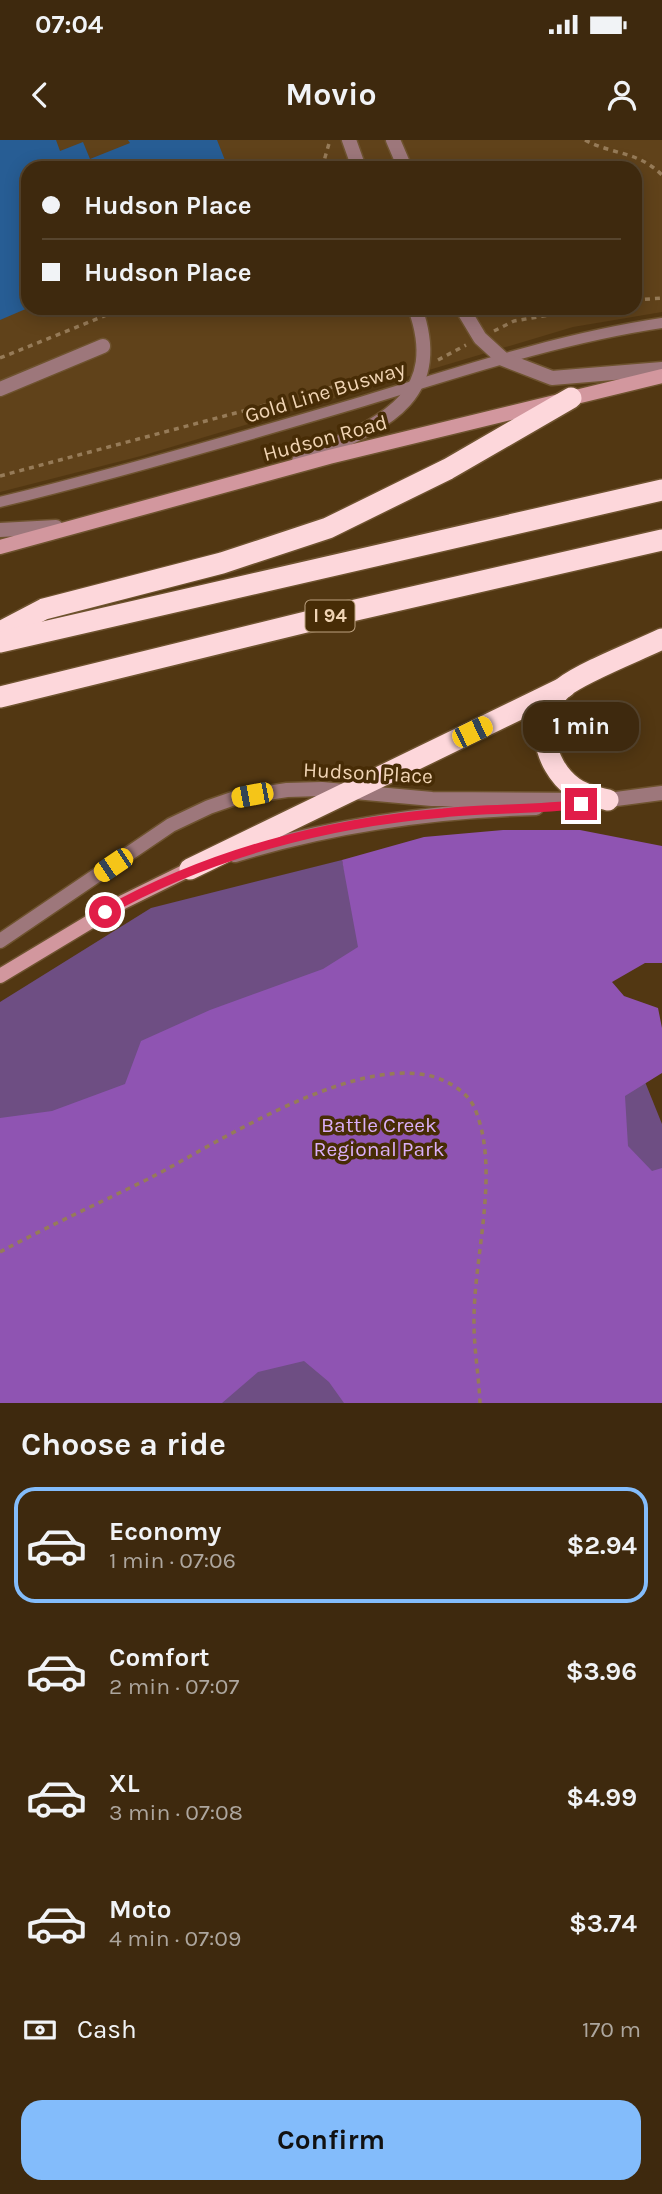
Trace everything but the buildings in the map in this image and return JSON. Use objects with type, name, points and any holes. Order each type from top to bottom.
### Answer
[{"type":"highway","points":[[0,632],[44,609],[222,563],[328,528],[437,475],[571,398]]},
{"type":"highway","name":"I 94","points":[[0,642],[662,490]]},
{"type":"highway","name":"I 94","points":[[0,697],[347,612],[662,540]]},
{"type":"highway","points":[[190,869],[662,639]]},
{"type":"highway","points":[[565,687],[551,703],[545,729],[552,763],[575,789],[608,800]]},
{"type":"street","points":[[349,140],[356,161]]},
{"type":"street","points":[[393,140],[402,161]]},
{"type":"street","points":[[404,140],[409,161]]},
{"type":"street","points":[[276,473],[366,432],[389,415],[418,384],[426,348],[417,315]]},
{"type":"street","points":[[466,315],[480,338],[503,359],[552,378],[662,369]]},
{"type":"street","points":[[0,389],[103,346]]},
{"type":"street","name":"Hudson Road","points":[[0,547],[276,473],[662,376]]},
{"type":"street","points":[[0,530],[12,532],[100,522]]},
{"type":"street","name":"Hudson Place","points":[[0,941],[172,825],[235,798],[287,790],[353,790],[432,799],[608,800]]},
{"type":"street","name":"Hudson Place","points":[[0,976],[123,902],[190,869],[291,838],[366,823],[442,813],[554,807],[662,793]]},
{"type":"lane","name":"Gold Line Busway","points":[[0,502],[146,466],[503,359],[621,329],[662,323]]},
{"type":"path","points":[[324,161],[330,140]]},
{"type":"path","points":[[585,140],[601,148],[642,158],[662,175]]},
{"type":"path","points":[[642,299],[662,298]]},
{"type":"path","points":[[0,358],[107,315]]},
{"type":"path","points":[[0,476],[438,360],[514,321],[549,315]]},
{"type":"path","points":[[0,1252],[269,1115],[327,1090],[380,1073],[434,1076],[459,1088],[474,1106],[484,1138],[483,1208],[474,1323],[480,1403]]},
{"type":"shaded area","points":[[0,140],[662,140],[662,312],[573,327],[141,456],[0,492]]},
{"type":"green space","name":"Battle Creek Regional Park","points":[[503,830],[580,830],[662,846],[662,963],[645,963],[612,982],[624,996],[658,1008],[662,1028],[662,1073],[625,1096],[628,1146],[652,1171],[662,1168],[662,1403],[344,1403],[329,1382],[304,1361],[258,1372],[222,1403],[0,1403],[0,1118],[52,1111],[125,1084],[141,1041],[210,1010],[323,969],[358,947],[342,860],[424,837]]},
{"type":"green space","name":"Battle Creek Regional Park","points":[[544,831],[662,1124],[662,1403],[0,1403],[0,1002],[151,908],[342,860],[345,872]]},
{"type":"route","points":[[105,912],[190,869],[324,830],[442,813],[581,804]]}]
